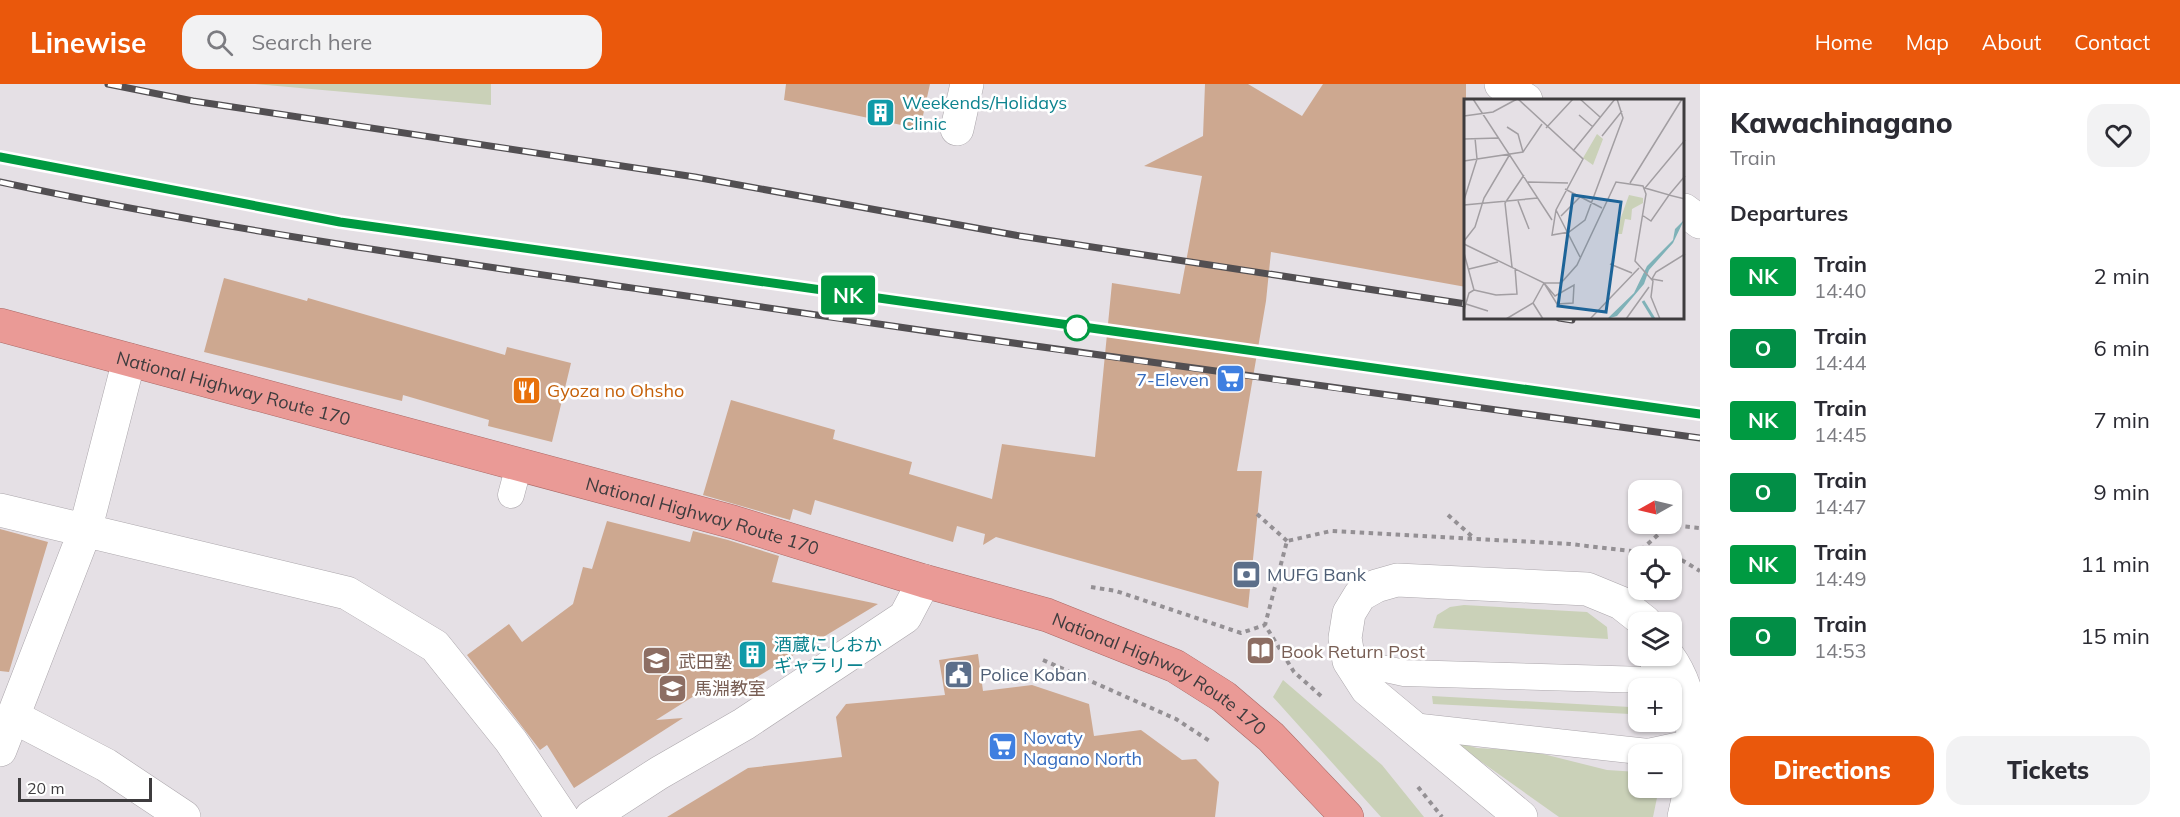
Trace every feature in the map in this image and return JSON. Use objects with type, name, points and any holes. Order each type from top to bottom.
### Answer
[{"type":"highway","name":"National Highway Route 170","points":[[0,325],[129,360],[515,480],[733,522],[924,582],[1047,615],[1175,666],[1224,697],[1271,737],[1347,817]]},
{"type":"street","points":[[957,129],[967,84]]},
{"type":"street","points":[[1502,84],[1524,99]]},
{"type":"street","points":[[1685,211],[1700,222]]},
{"type":"street","points":[[0,750],[85,531],[129,360]]},
{"type":"street","points":[[0,510],[347,593],[435,646],[571,816],[659,772],[744,724],[905,617],[924,582]]},
{"type":"street","points":[[1521,817],[1367,689],[1349,661],[1345,638],[1349,613],[1360,596],[1376,586],[1397,580],[1587,589],[1621,603],[1632,612]]},
{"type":"street","points":[[1673,666],[1688,689],[1695,731],[1692,782],[1684,817]]},
{"type":"street","points":[[12,716],[106,765],[184,817]]},
{"type":"lane","points":[[1349,661],[1404,673],[1647,680],[1659,666]]},
{"type":"lane","points":[[1412,726],[1648,752],[1694,741]]},
{"type":"path","points":[[1257,514],[1287,541]]},
{"type":"path","points":[[1448,515],[1476,539]]},
{"type":"path","points":[[1645,546],[1669,525],[1700,528]]},
{"type":"path","points":[[1081,585],[1116,591],[1241,633],[1265,625]]},
{"type":"path","points":[[1035,657],[1176,719],[1215,745]]},
{"type":"green space","points":[[255,84],[491,84],[491,105]]},
{"type":"green space","points":[[1464,605],[1587,612],[1607,627],[1608,639],[1433,628],[1437,615],[1450,607]]},
{"type":"green space","points":[[1283,680],[1382,765],[1424,817],[1381,817],[1273,697]]},
{"type":"green space","points":[[1432,696],[1628,707],[1628,714],[1433,704]]},
{"type":"green space","points":[[1452,741],[1477,748],[1531,751],[1607,770],[1628,771],[1628,798],[1657,798],[1653,817],[1559,817]]},
{"type":"building","name":"Weekends/Holidays Clinic","points":[[786,84],[930,84],[920,129],[784,100]]},
{"type":"building","points":[[1205,84],[1248,84],[1302,116],[1323,84],[1466,84],[1466,99],[1464,99],[1464,287],[1271,252],[1266,301],[1237,471],[1262,471],[1248,608],[996,537],[983,545],[985,534],[957,526],[953,542],[815,500],[811,515],[793,509],[790,520],[703,495],[731,400],[835,430],[833,439],[912,462],[909,474],[992,499],[1002,444],[1095,457],[1112,283],[1180,294],[1202,176],[1144,166],[1203,136]]},
{"type":"building","points":[[224,278],[307,301],[308,298],[505,355],[507,347],[571,363],[552,442],[488,426],[489,420],[403,395],[402,401],[204,352]]},
{"type":"building","points":[[607,521],[690,542],[693,531],[728,540],[779,556],[772,582],[878,604],[729,694],[721,679],[656,720],[683,718],[574,788],[547,745],[540,750],[467,655],[509,624],[522,642],[573,604],[583,567],[592,569]]},
{"type":"building","points":[[0,529],[48,542],[9,672],[0,671]]},
{"type":"building","name":"Novaty Nagano North","points":[[978,654],[983,691],[1032,685],[1089,704],[1094,736],[1141,730],[1182,760],[1196,759],[1219,782],[1215,817],[667,817],[748,768],[842,757],[836,717],[846,704],[945,695],[939,660]]},
{"type":"railway","points":[[108,84],[193,101],[695,177],[1020,236],[1464,304]]},
{"type":"railway","points":[[0,157],[118,182],[340,222],[1700,414]]},
{"type":"railway","points":[[0,182],[168,215],[420,257],[1186,368],[1700,438]]},
{"type":"train","name":"NK","points":[[0,157],[118,182],[340,222],[912,305],[1700,414]]},
{"type":"place","name":"Weekends/Holidays Clinic","points":[[881,112]]},
{"type":"place","name":"7-Eleven","points":[[1230,379]]},
{"type":"place","name":"Gyoza no Ohsho","points":[[526,390]]},
{"type":"place","name":"MUFG Bank","points":[[1246,574]]},
{"type":"place","name":"Book Return Post","points":[[1260,651]]},
{"type":"place","name":"酒蔵にしおか ギャラリー","points":[[753,654]]},
{"type":"place","name":"武田塾","points":[[657,661]]},
{"type":"place","name":"Police Koban","points":[[959,674]]},
{"type":"place","name":"馬淵教室","points":[[673,688]]},
{"type":"place","name":"Novaty Nagano North","points":[[1002,747]]}]
